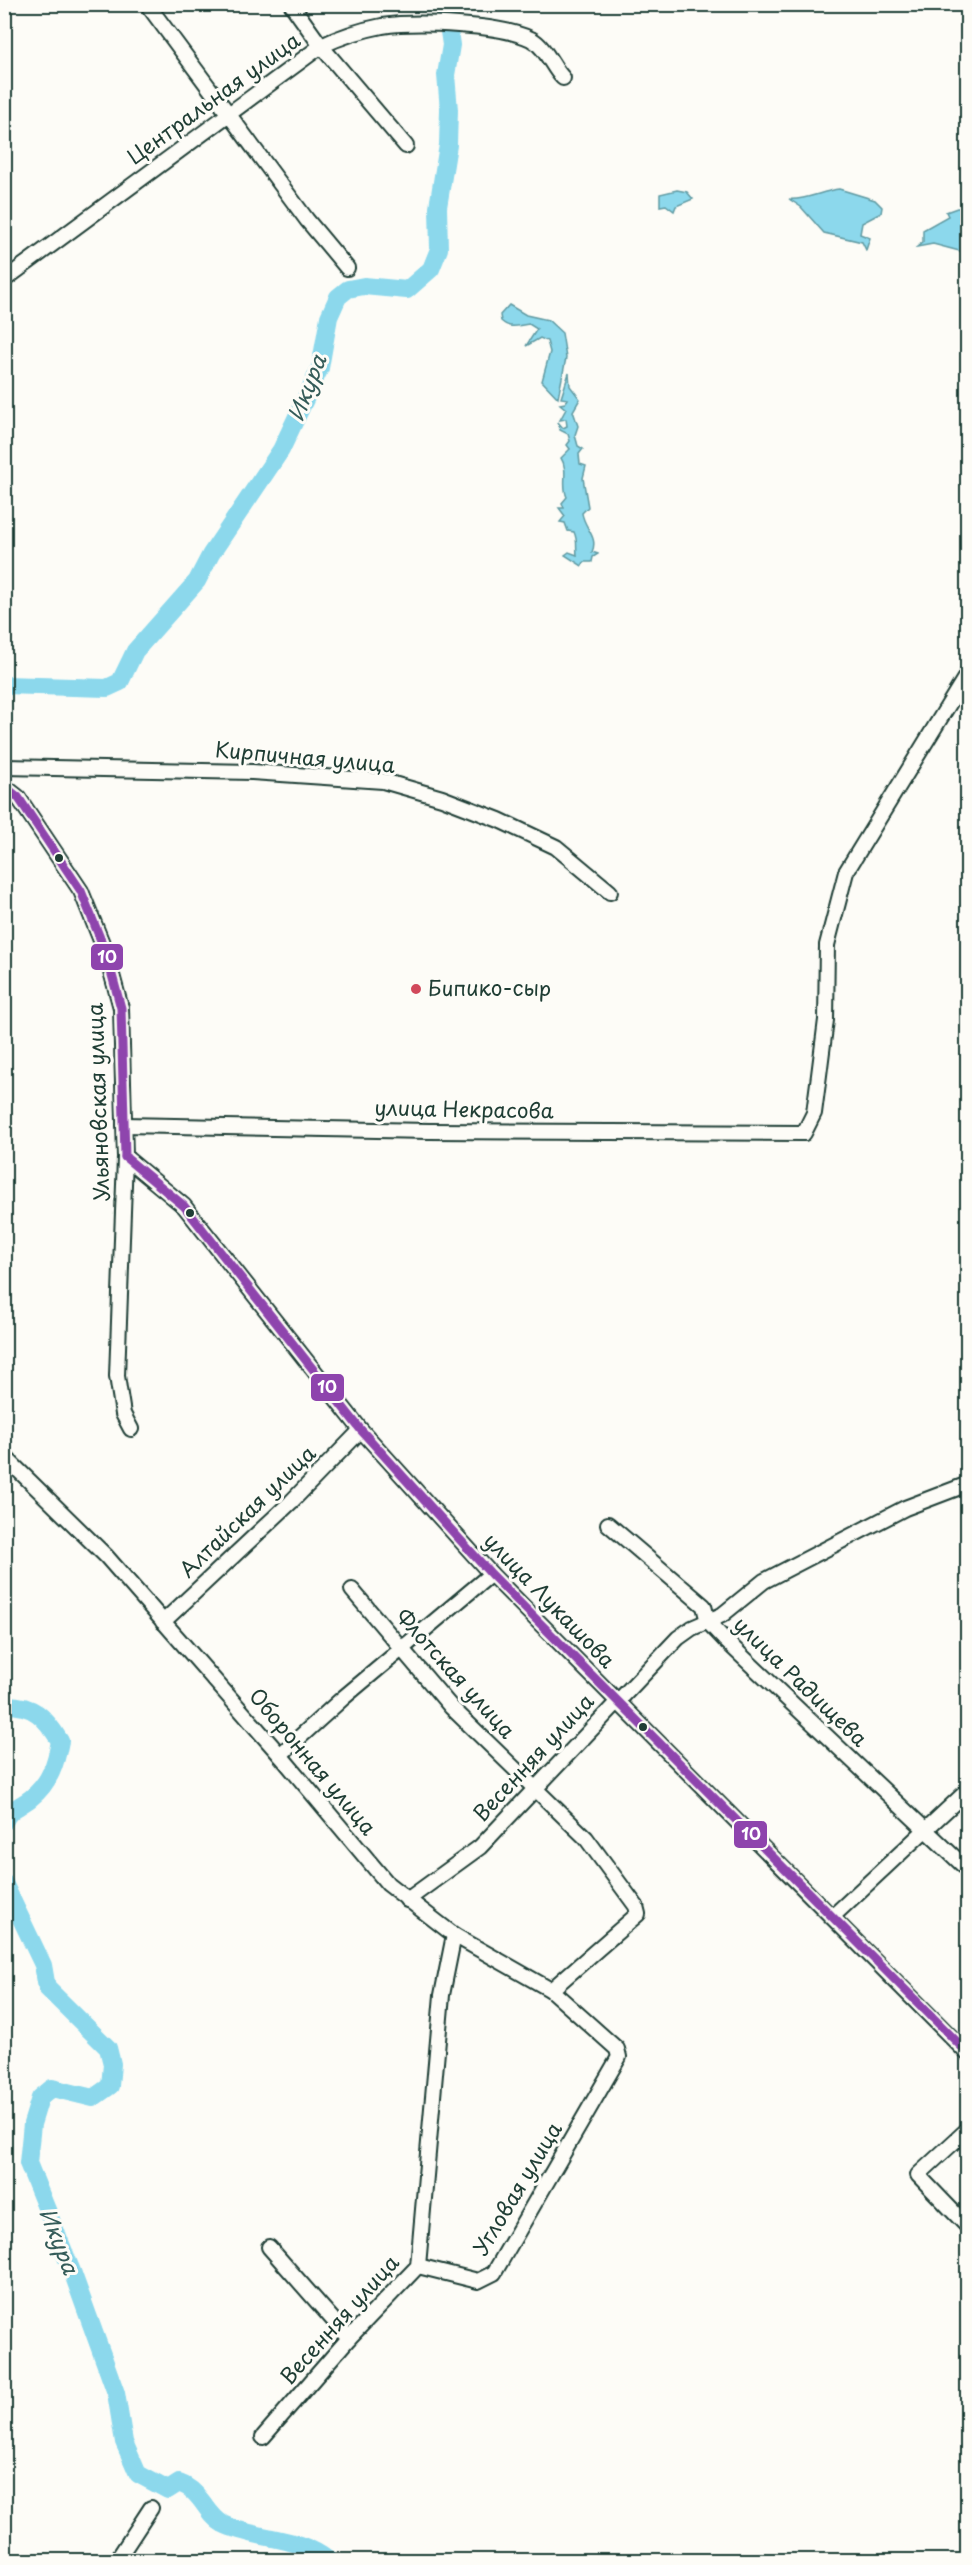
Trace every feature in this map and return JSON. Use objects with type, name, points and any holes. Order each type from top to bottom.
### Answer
[{"type":"street","points":[[147,4],[307,220],[347,268]]},
{"type":"street","points":[[291,4],[321,46],[406,146]]},
{"type":"street","name":"Центральная улица","points":[[4,280],[321,46],[339,38],[382,26],[422,25],[468,27],[517,34],[533,40],[563,78]]},
{"type":"street","name":"улица Некрасова","points":[[124,1125],[464,1131],[804,1133],[814,1113],[826,1020],[827,945],[846,872],[968,673]]},
{"type":"street","name":"Кирпичная улица","points":[[4,767],[252,772],[383,781],[442,798],[499,820],[556,847],[610,892]]},
{"type":"street","name":"Ульяновская улица","points":[[4,786],[18,797],[81,891],[106,953],[121,1008],[125,1158],[117,1376],[123,1414],[131,1429]]},
{"type":"street","name":"улица Лукашова","points":[[125,1158],[184,1206],[361,1430],[491,1574],[968,2054]]},
{"type":"street","name":"Алтайская улица","points":[[163,1622],[291,1502],[361,1430]]},
{"type":"street","name":"Оборонная улица","points":[[4,1456],[106,1556],[280,1755],[388,1884],[454,1935],[551,1990],[617,2049],[619,2057]]},
{"type":"street","name":"Весенняя улица","points":[[407,1900],[480,1847],[678,1638],[692,1628],[722,1615],[764,1581],[905,1508],[968,1484]]},
{"type":"street","name":"улица Радищева","points":[[608,1524],[704,1606],[708,1622],[968,1870]]},
{"type":"street","points":[[280,1755],[491,1574]]},
{"type":"street","name":"Флотская улица","points":[[352,1590],[404,1648],[451,1707],[586,1838],[630,1896],[638,1914],[551,1990]]},
{"type":"street","points":[[832,1917],[968,1790]]},
{"type":"street","name":"Весенняя улица","points":[[263,2437],[349,2338],[418,2266],[442,1995],[454,1935]]},
{"type":"street","name":"Угловая улица","points":[[418,2266],[478,2282],[494,2273],[619,2057]]},
{"type":"street","points":[[968,2128],[918,2175],[968,2227]]},
{"type":"street","points":[[269,2247],[349,2338]]},
{"type":"street","points":[[117,2560],[151,2508]]},
{"type":"water","points":[[839,189],[875,200],[882,207],[881,213],[862,223],[860,234],[870,238],[866,250],[862,242],[824,233],[801,207],[789,199],[800,199]]},
{"type":"water","points":[[677,190],[687,192],[693,199],[676,206],[674,211],[666,205],[660,206],[660,194]]},
{"type":"water","points":[[957,208],[967,208],[967,253],[933,244],[917,247],[923,242],[923,230],[948,216],[946,212]]},
{"type":"water","points":[[509,305],[526,315],[548,320],[562,333],[566,358],[558,398],[542,381],[550,352],[547,341],[540,338],[526,346],[537,329],[529,324],[511,326],[501,321],[500,315]]},
{"type":"water","points":[[569,373],[570,386],[580,399],[573,411],[578,426],[575,435],[578,446],[583,449],[579,454],[580,464],[586,466],[583,478],[588,507],[582,513],[594,542],[592,552],[598,554],[593,557],[592,562],[584,562],[582,566],[565,555],[569,552],[577,555],[576,541],[574,532],[568,531],[565,523],[560,522],[565,516],[559,508],[564,508],[562,503],[567,497],[561,458],[570,449],[567,445],[570,441],[568,434],[560,430],[558,422],[563,428],[567,426],[566,419],[560,420],[566,409],[560,404],[565,403],[568,399],[561,398]]},
{"type":"waterway","name":"Икура","points":[[4,685],[107,688],[120,682],[135,651],[197,581],[211,554],[281,450],[320,368],[329,317],[338,297],[348,289],[364,286],[407,290],[431,269],[439,249],[438,207],[448,145],[449,110],[446,75],[451,45],[445,4]]},
{"type":"waterway","name":"Икура","points":[[4,1705],[23,1707],[38,1714],[60,1741],[54,1765],[43,1786],[31,1798],[12,1811],[4,1822]]},
{"type":"waterway","name":"Икура","points":[[4,1883],[43,1965],[47,1988],[108,2048],[112,2064],[110,2086],[93,2098],[52,2088],[40,2098],[32,2124],[28,2163],[73,2274],[116,2393],[124,2442],[138,2474],[168,2490],[179,2483],[187,2487],[223,2524],[249,2533],[304,2546],[328,2560]]},
{"type":"transit line","name":"10","points":[[4,786],[18,797],[81,891],[106,953],[121,1008],[125,1157]]},
{"type":"transit line","name":"10","points":[[125,1157],[184,1206],[361,1430],[491,1574],[968,2053]]},
{"type":"place","name":"Бипико-сыр","points":[[416,989]]}]
